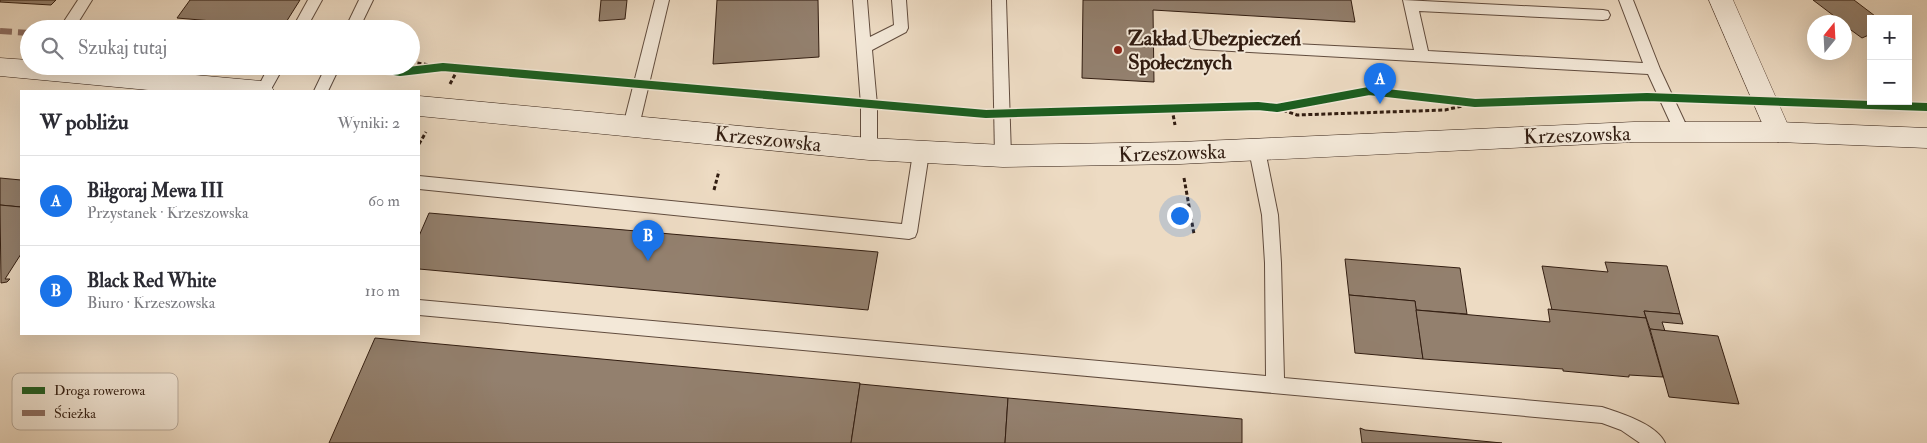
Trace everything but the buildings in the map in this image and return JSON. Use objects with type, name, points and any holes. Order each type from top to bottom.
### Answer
[{"type":"main road","points":[[1721,0],[1778,132]]},
{"type":"main road","points":[[0,66],[20,67]]},
{"type":"main road","points":[[108,75],[252,90]]},
{"type":"main road","name":"Krzeszowska","points":[[420,106],[869,149],[1003,156],[1103,156],[1578,134],[1778,132],[1927,138]]},
{"type":"lane","points":[[72,20],[85,0]]},
{"type":"lane","points":[[304,20],[315,0]]},
{"type":"lane","points":[[356,20],[366,0]]},
{"type":"lane","points":[[630,126],[662,0]]},
{"type":"lane","points":[[860,0],[868,105],[869,149]]},
{"type":"lane","points":[[864,47],[901,28],[899,0]]},
{"type":"lane","points":[[999,0],[1003,156]]},
{"type":"lane","points":[[1626,0],[1653,69],[1682,132]]},
{"type":"lane","points":[[1422,56],[1410,2],[1602,15]]},
{"type":"lane","points":[[1196,44],[1653,69]]},
{"type":"lane","points":[[263,90],[272,75]]},
{"type":"lane","points":[[321,90],[329,75]]},
{"type":"lane","points":[[1257,150],[1270,215],[1273,263],[1275,386]]},
{"type":"lane","points":[[420,183],[909,232],[921,153]]},
{"type":"lane","points":[[420,308],[1602,415],[1626,423],[1656,443]]},
{"type":"path","points":[[420,63],[443,67]]},
{"type":"path","points":[[420,70],[443,67]]},
{"type":"path","points":[[1455,100],[1475,103]]},
{"type":"path","points":[[1277,108],[1296,115],[1306,115],[1445,110],[1475,103]]},
{"type":"path","points":[[1277,108],[1295,105]]},
{"type":"path","points":[[1172,108],[1175,127]]},
{"type":"path","points":[[1183,172],[1194,234]]},
{"type":"marked path","points":[[0,31],[20,32]]},
{"type":"cycle path","points":[[420,70],[443,67],[986,114],[1258,106],[1277,108],[1369,91],[1475,103],[1647,97],[1927,107]]},
{"type":"place","name":"Zakład Ubezpieczeń Społecznych","points":[[1118,50]]},
{"type":"place","name":"Biłgoraj Mewa III","points":[[1380,104]]},
{"type":"place","name":"Black Red White","points":[[648,261]]}]
